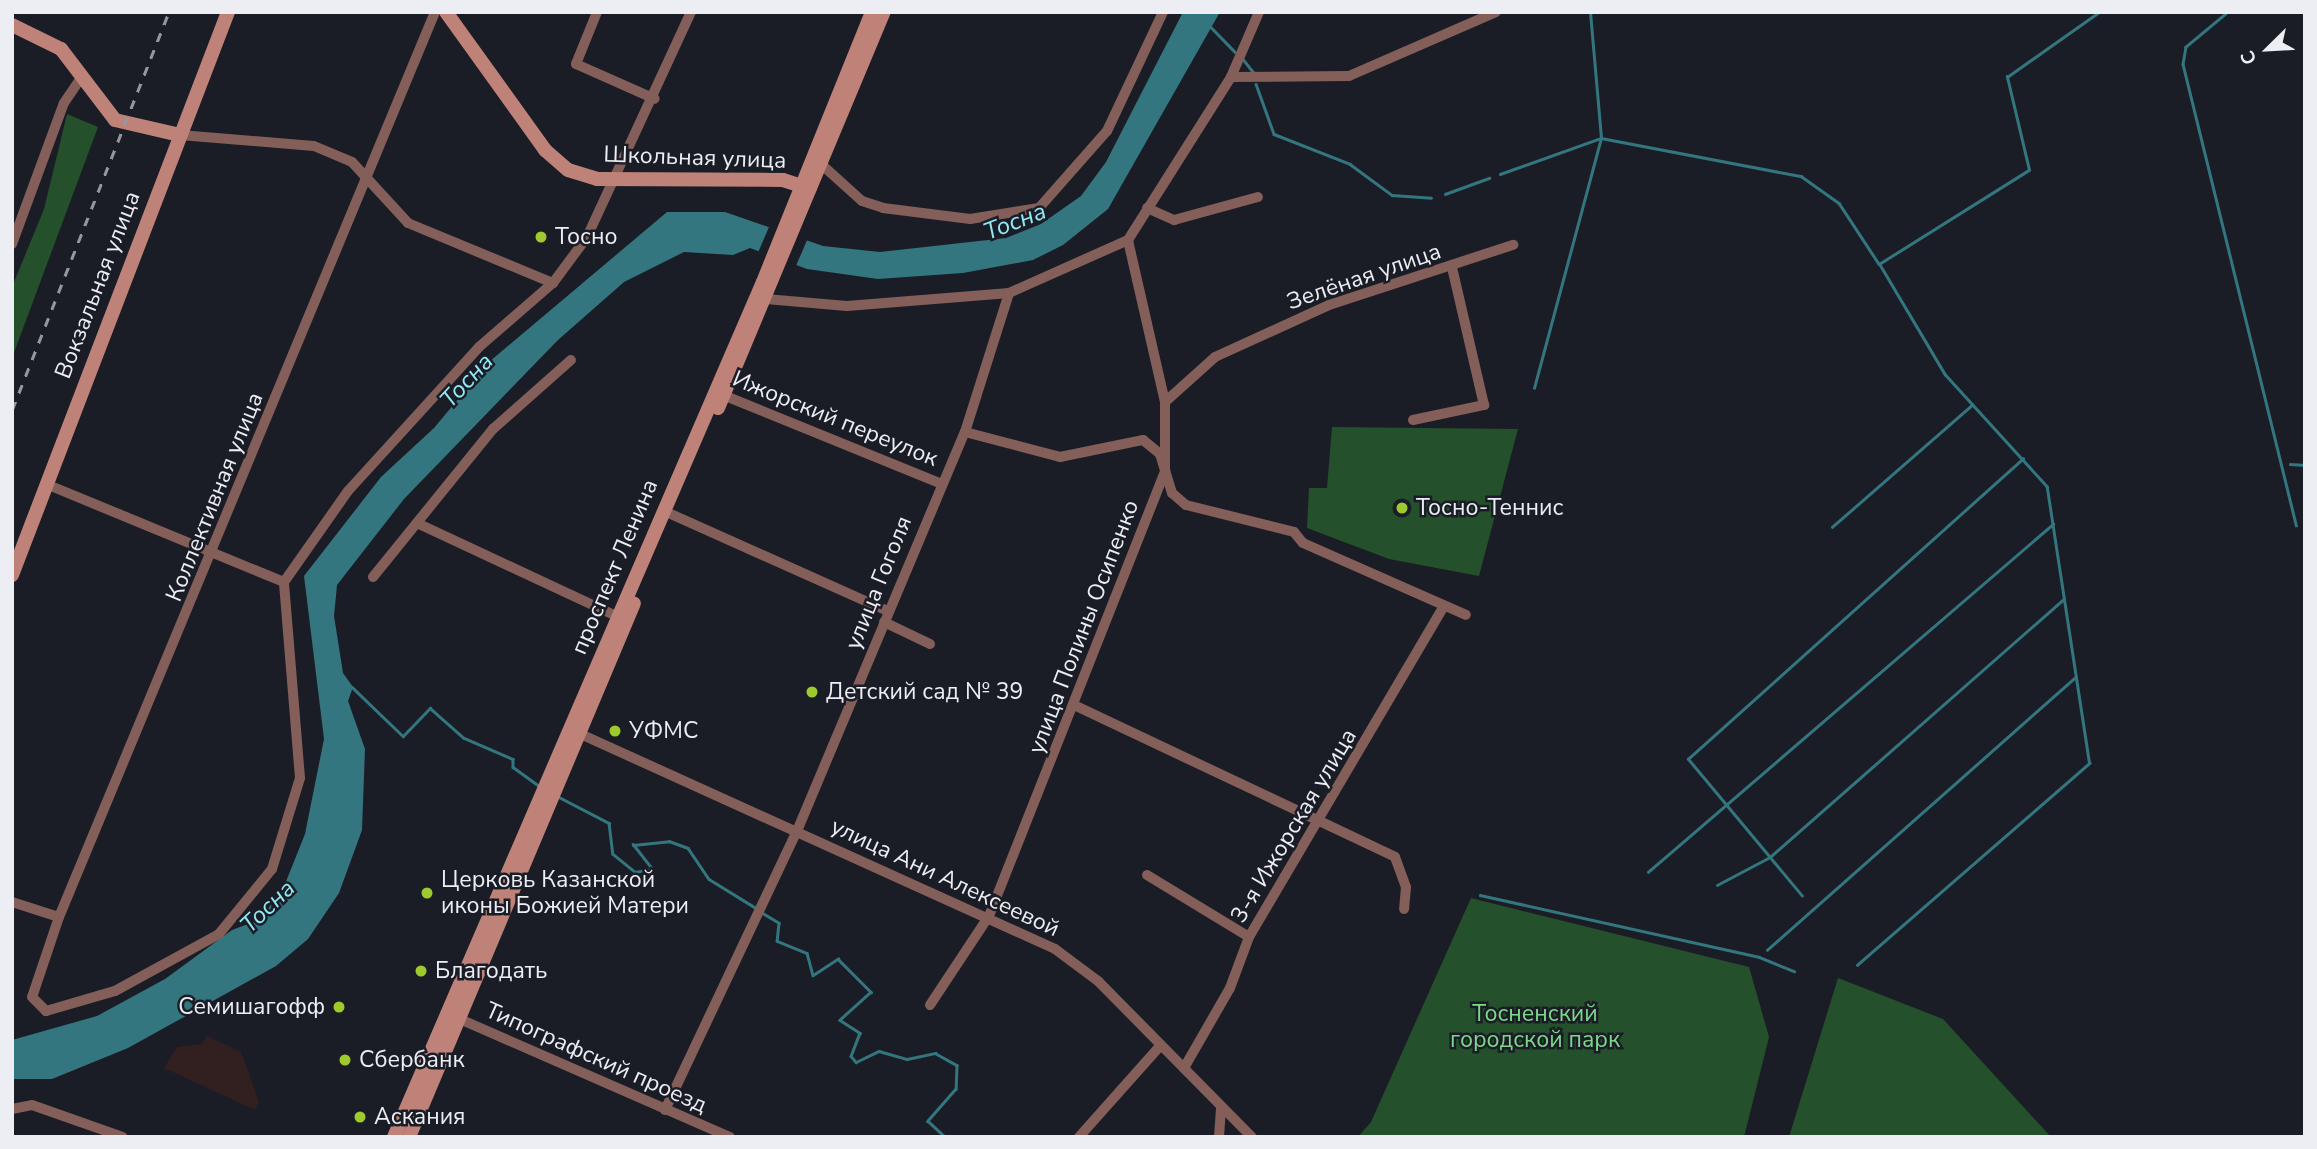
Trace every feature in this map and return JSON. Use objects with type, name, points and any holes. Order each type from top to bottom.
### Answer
[{"type":"main road","name":"Вокзальная улица","points":[[12,575],[228,12]]},
{"type":"main road","name":"Школьная улица","points":[[446,12],[557,163],[580,176],[615,180],[761,179],[807,188]]},
{"type":"main road","name":"проспект Ленина","points":[[409,1137],[453,1016],[535,821],[719,393],[767,289],[872,12]]},
{"type":"main road","name":"проспект Ленина","points":[[807,188],[821,164],[884,12]]},
{"type":"main road","points":[[12,25],[61,49],[111,112],[148,128],[180,135]]},
{"type":"main road","name":"проспект Ленина","points":[[574,732],[618,617],[668,512]]},
{"type":"main road","name":"проспект Ленина","points":[[394,1137],[453,1016]]},
{"type":"street","name":"Коллективная улица","points":[[284,582],[300,778],[272,869],[219,934],[115,991],[46,1011],[32,997],[59,917],[435,12]]},
{"type":"street","points":[[597,12],[576,64],[655,99]]},
{"type":"street","points":[[46,484],[284,582],[348,491],[414,417],[553,283],[587,237],[655,99],[691,12]]},
{"type":"street","points":[[821,164],[862,201],[883,208],[970,219],[1039,208],[1107,131],[1163,12]]},
{"type":"street","points":[[767,289],[847,306],[1009,293],[1128,240],[1231,77],[1259,12]]},
{"type":"street","points":[[1231,77],[1349,76],[1496,12]]},
{"type":"street","points":[[12,244],[64,103],[82,76]]},
{"type":"street","points":[[180,135],[314,146],[352,162],[408,223],[553,283]]},
{"type":"street","points":[[1147,208],[1174,220],[1258,197]]},
{"type":"street","name":"улица Полины Осипенко","points":[[930,1005],[989,916],[1165,471],[1164,402],[1128,240]]},
{"type":"street","name":"Зелёная улица","points":[[1164,402],[1215,357],[1329,305],[1513,246]]},
{"type":"street","points":[[1413,420],[1484,405],[1452,267]]},
{"type":"street","name":"улица Гоголя","points":[[665,1110],[768,881],[797,831],[940,483],[964,432],[1009,293]]},
{"type":"street","points":[[373,577],[494,429],[571,360]]},
{"type":"street","name":"Ижорский переулок","points":[[719,393],[940,483]]},
{"type":"street","points":[[964,432],[1060,457],[1143,440],[1160,454],[1172,493],[1196,510],[1294,532],[1303,543],[1466,615]]},
{"type":"street","points":[[668,512],[888,611]]},
{"type":"street","points":[[419,524],[618,617]]},
{"type":"street","name":"3-я Ижорская улица","points":[[1184,1068],[1230,988],[1249,937],[1444,606]]},
{"type":"street","points":[[884,622],[930,644]]},
{"type":"street","points":[[1074,705],[1395,857],[1406,887],[1404,909]]},
{"type":"street","name":"улица Ани Алексеевой","points":[[574,732],[989,916],[1073,961],[1252,1137]]},
{"type":"street","points":[[1147,875],[1249,937]]},
{"type":"street","points":[[12,902],[59,917]]},
{"type":"street","name":"Типографский проезд","points":[[453,1016],[730,1137]]},
{"type":"street","points":[[1079,1137],[1161,1045]]},
{"type":"street","points":[[12,1109],[32,1105],[123,1137]]},
{"type":"street","points":[[1219,1137],[1221,1107]]},
{"type":"shaded area","points":[[207,1036],[241,1052],[259,1102],[255,1110],[164,1068],[177,1047],[202,1044]]},
{"type":"green space","points":[[67,114],[98,127],[12,358],[12,287],[44,209]]},
{"type":"green space","name":"Тосно-Теннис","points":[[1332,427],[1518,429],[1479,576],[1389,559],[1307,528],[1309,488],[1327,488]]},
{"type":"green space","name":"Тосненский городской парк","points":[[1471,898],[1749,967],[1769,1037],[1744,1137],[1358,1137],[1371,1122]]},
{"type":"green space","points":[[1838,978],[1943,1019],[2051,1137],[1789,1137]]},
{"type":"water","points":[[1183,12],[1220,12],[1108,209],[1063,245],[1033,260],[963,273],[878,279],[807,269],[750,248],[733,255],[684,252],[624,282],[558,340],[404,499],[337,585],[334,616],[343,673],[353,687],[348,701],[365,749],[362,830],[339,893],[308,939],[276,966],[128,1048],[52,1079],[12,1079],[12,1040],[97,1016],[165,979],[232,930],[261,919],[285,884],[305,834],[324,739],[304,576],[381,477],[434,428],[489,362],[667,212],[725,212],[823,246],[880,252],[1006,238],[1041,224],[1081,196],[1106,162]]},
{"type":"pier","points":[[769,227],[808,238],[795,268],[757,255]]},
{"type":"waterway","points":[[1534,388],[1601,138],[1590,12]]},
{"type":"waterway","points":[[1857,965],[2089,763],[2047,487],[1945,375],[1879,264],[2029,170],[2007,77],[2099,12]]},
{"type":"waterway","points":[[2228,12],[2186,47],[2183,64],[2296,525]]},
{"type":"waterway","points":[[1209,25],[1235,52]]},
{"type":"waterway","points":[[1243,59],[1254,73]]},
{"type":"waterway","points":[[1256,84],[1274,134],[1350,164],[1392,195],[1431,198]]},
{"type":"waterway","points":[[1500,174],[1601,138],[1801,176],[1839,203],[1879,264]]},
{"type":"waterway","points":[[1445,194],[1489,178]]},
{"type":"waterway","points":[[1832,527],[1972,405]]},
{"type":"waterway","points":[[1802,896],[1688,759],[2023,458]]},
{"type":"waterway","points":[[2290,464],[2305,465]]},
{"type":"waterway","points":[[1648,872],[2053,524]]},
{"type":"waterway","points":[[1717,885],[1770,857],[2064,599]]},
{"type":"waterway","points":[[1767,950],[2076,677]]},
{"type":"waterway","points":[[352,687],[403,736],[430,708],[464,738],[513,759],[513,767],[539,786]]},
{"type":"waterway","points":[[557,796],[609,823],[613,854],[635,872],[652,869],[633,845],[669,841],[688,848],[709,879],[756,908]]},
{"type":"waterway","points":[[1480,895],[1759,957],[1794,971]]},
{"type":"waterway","points":[[761,912],[779,923],[777,941],[807,953],[813,975],[838,959],[871,992],[840,1020],[860,1033],[851,1056],[856,1062],[879,1051],[907,1059],[935,1053],[957,1065],[956,1089],[928,1121],[945,1137]]},
{"type":"railway","points":[[12,410],[169,12]]},
{"type":"place","name":"Тосно","points":[[541,237]]},
{"type":"place","name":"Тосно-Теннис","points":[[1402,508]]},
{"type":"place","name":"Детский сад № 39","points":[[812,692]]},
{"type":"place","name":"УФМС","points":[[615,731]]},
{"type":"place","name":"Церковь Казанской иконы Божией Матери","points":[[427,893]]},
{"type":"place","name":"Благодать","points":[[421,971]]},
{"type":"place","name":"Семишагофф","points":[[339,1007]]},
{"type":"place","name":"Сбербанк","points":[[345,1060]]},
{"type":"place","name":"Аскания","points":[[360,1117]]},
{"type":"water label","name":"Тосна","points":[[1015,222]]},
{"type":"water label","name":"Тосна","points":[[467,381]]},
{"type":"water label","name":"Тосна","points":[[268,907]]}]
